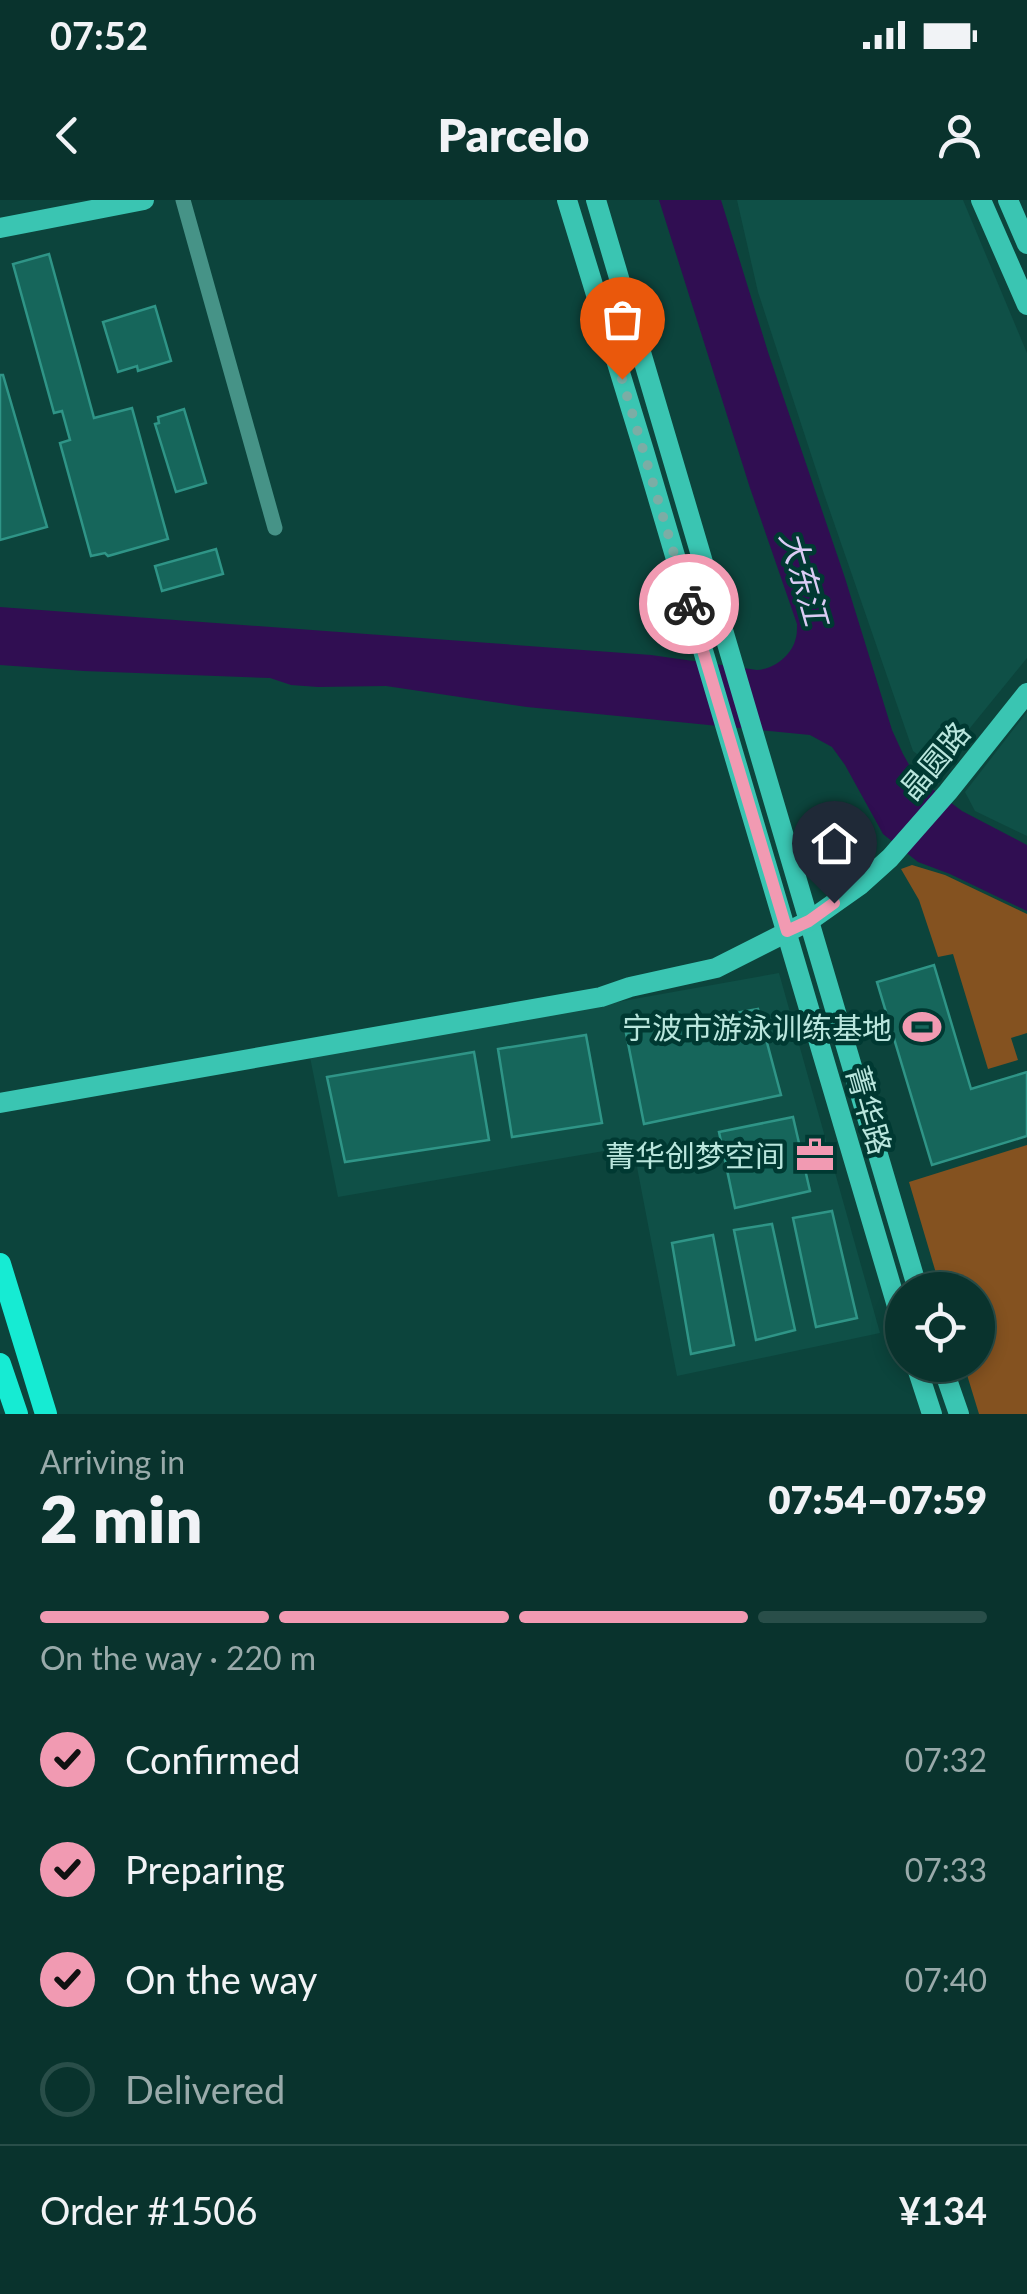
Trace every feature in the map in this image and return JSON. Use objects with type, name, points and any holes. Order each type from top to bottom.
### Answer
[{"type":"main road","points":[[0,1264],[46,1414]]},
{"type":"main road","points":[[0,1364],[17,1414]]},
{"type":"street","points":[[0,228],[144,200]]},
{"type":"street","points":[[183,200],[275,528]]},
{"type":"street","name":"菁华路","points":[[567,200],[887,1272]]},
{"type":"street","name":"菁华路","points":[[596,200],[913,1272]]},
{"type":"street","points":[[981,200],[1027,306]]},
{"type":"street","points":[[1008,200],[1027,244]]},
{"type":"street","name":"晶圆路","points":[[0,1103],[601,997],[716,968],[809,921],[860,885],[890,858],[948,792],[1027,693]]},
{"type":"street","points":[[922,1382],[932,1414]]},
{"type":"street","points":[[948,1382],[959,1414]]},
{"type":"shaded area","points":[[737,200],[963,200],[1027,353],[1027,658],[948,755],[929,763],[913,751],[824,494],[758,292]]},
{"type":"shaded area","points":[[1027,712],[1027,836],[975,811],[965,792]]},
{"type":"shaded area","points":[[912,865],[945,875],[1027,914],[1027,1033],[1011,1038],[1018,1060],[988,1069],[953,954],[938,957],[919,900],[901,869]]},
{"type":"shaded area","name":"菁华创梦空间","points":[[779,973],[880,1333],[677,1376],[633,1146],[338,1197],[310,1057]]},
{"type":"shaded area","points":[[1027,1145],[1027,1414],[979,1414],[969,1382],[995,1382],[995,1272],[936,1272],[909,1182]]},
{"type":"water","name":"大东江","points":[[659,200],[721,200],[892,730],[916,777],[962,811],[1027,845],[1027,911],[918,862],[883,834],[832,747],[810,735],[527,707],[386,686],[318,687],[291,685],[270,678],[0,665],[0,607],[651,655],[757,670],[780,661],[793,647],[797,624]]},
{"type":"building","points":[[49,254],[94,418],[132,408],[168,539],[108,556],[91,556],[60,443],[70,440],[62,411],[54,413],[13,264]]},
{"type":"building","points":[[155,306],[171,361],[138,371],[137,366],[118,372],[103,322]]},
{"type":"building","points":[[0,375],[47,527],[0,540]]},
{"type":"building","points":[[184,409],[206,483],[176,492],[155,424],[159,423],[158,417]]},
{"type":"building","points":[[216,549],[223,574],[162,591],[155,566]]},
{"type":"building","name":"宁波市游泳训练基地","points":[[934,965],[971,1089],[1027,1072],[1027,1136],[932,1165],[877,982]]},
{"type":"building","points":[[758,1009],[781,1095],[644,1124],[626,1033]]},
{"type":"building","points":[[586,1035],[602,1123],[512,1137],[498,1049]]},
{"type":"building","points":[[474,1052],[489,1140],[345,1162],[327,1077]]},
{"type":"building","points":[[793,1117],[810,1191],[735,1208],[719,1132]]},
{"type":"building","points":[[832,1211],[857,1318],[816,1327],[793,1218]]},
{"type":"building","points":[[772,1224],[795,1330],[756,1340],[734,1230]]},
{"type":"building","points":[[713,1235],[734,1345],[691,1354],[672,1243]]},
{"type":"way so far","points":[[622,379],[689,604]]},
{"type":"place","name":"宁波市游泳训练基地","points":[[922,1027]]},
{"type":"place","name":"菁华创梦空间","points":[[815,1155]]},
{"type":"route","points":[[689,604],[787,931],[834,903]]}]
